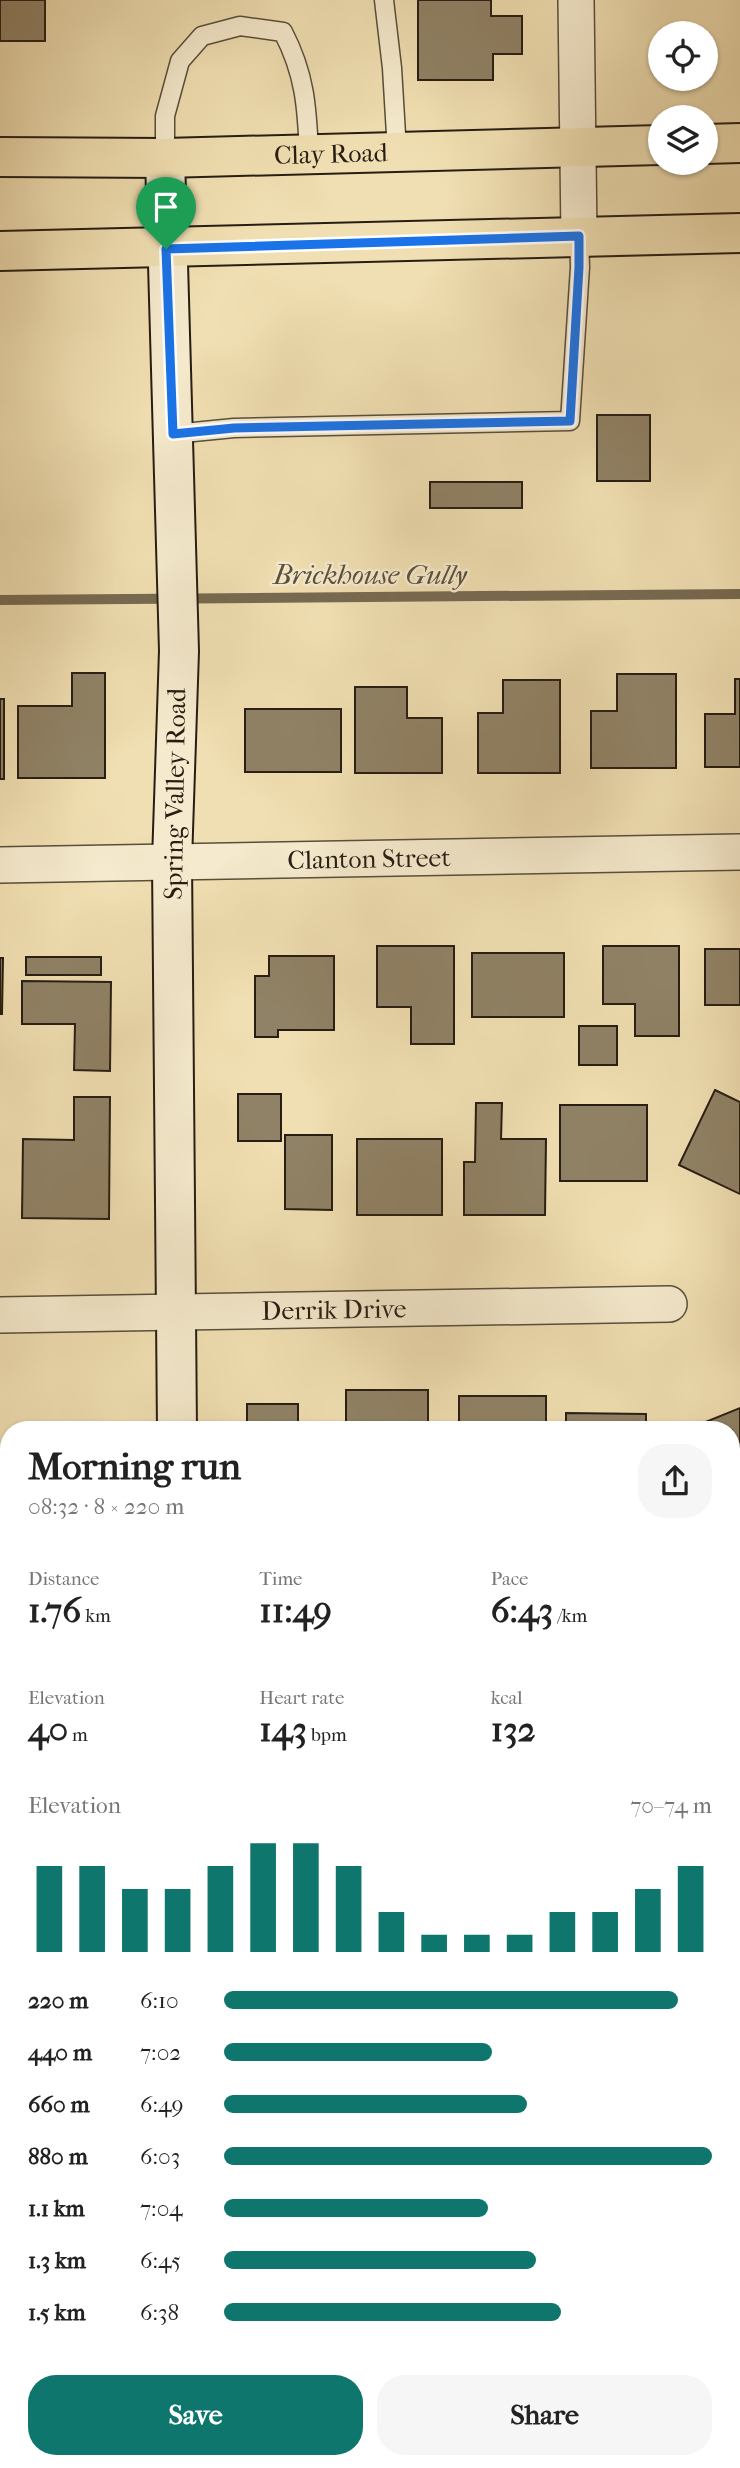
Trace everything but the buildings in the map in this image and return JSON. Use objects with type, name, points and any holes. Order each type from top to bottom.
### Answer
[{"type":"main road","points":[[718,144],[740,143]]},
{"type":"main road","name":"Clay Road","points":[[0,157],[165,158],[648,145]]},
{"type":"main road","points":[[0,251],[740,233]]},
{"type":"street","points":[[576,0],[579,236]]},
{"type":"street","name":"Spring Valley Road","points":[[165,158],[179,651],[172,861],[177,1421]]},
{"type":"street","name":"Clanton Street","points":[[0,864],[740,852]]},
{"type":"street","name":"Derrik Drive","points":[[0,1315],[669,1304]]},
{"type":"lane","points":[[384,0],[392,68],[397,151]]},
{"type":"lane","points":[[165,158],[165,116],[180,61],[202,36],[240,26],[283,32],[297,58],[307,109],[309,154]]},
{"type":"lane","points":[[173,434],[234,428],[570,421],[579,236]]},
{"type":"waterway","name":"Brickhouse Gully","points":[[0,600],[740,594]]},
{"type":"route","points":[[579,236],[570,421],[234,428],[173,434],[166,249],[579,236]]}]
